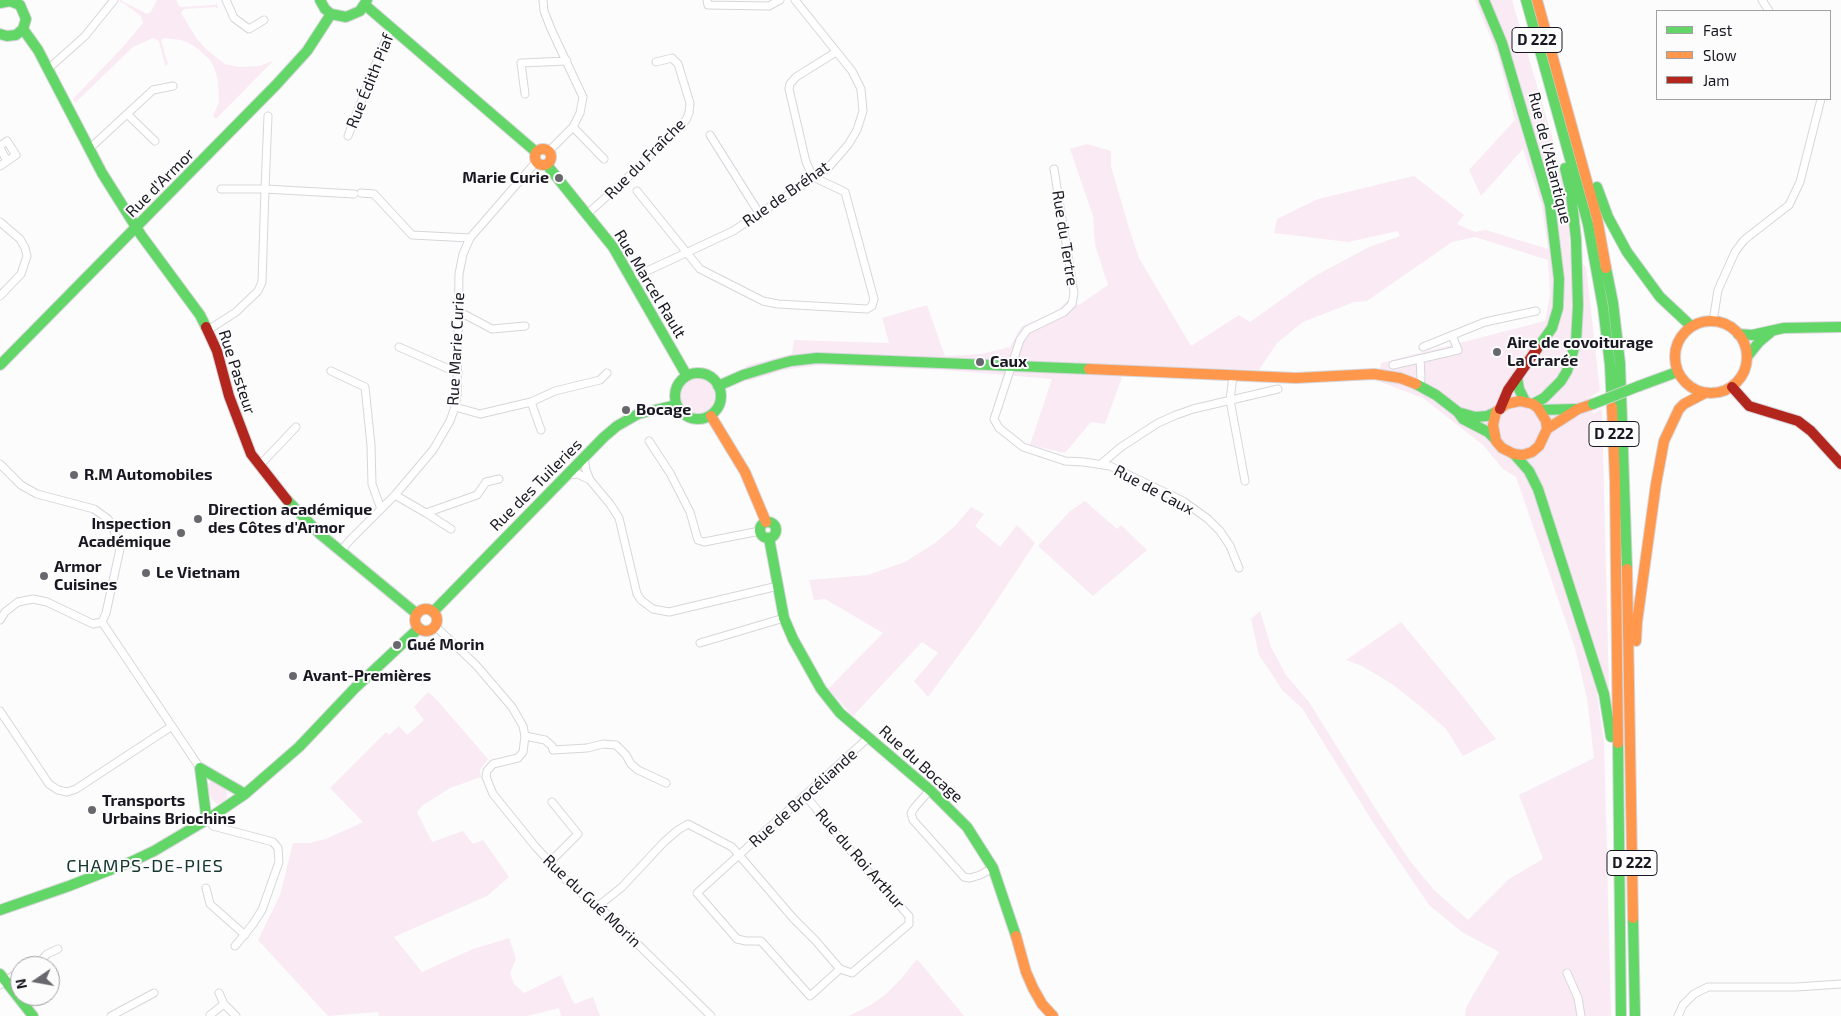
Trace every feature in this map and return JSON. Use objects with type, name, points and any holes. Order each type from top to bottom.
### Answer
[{"type":"main road","points":[[320,0],[325,9],[331,14],[346,17],[354,15],[366,3]]},
{"type":"main road","name":"Rue de l'Atlantique","points":[[1484,0],[1502,43],[1550,205],[1559,279],[1558,308],[1552,328],[1508,390],[1498,411]]},
{"type":"main road","name":"D 222","points":[[1526,0],[1588,224],[1603,307],[1610,365],[1615,481],[1620,1016]]},
{"type":"main road","name":"D 222","points":[[1537,0],[1597,218],[1613,303],[1617,337],[1624,416],[1635,1016]]},
{"type":"main road","points":[[0,2],[15,1],[20,5],[25,14],[23,29],[16,35],[2,38]]},
{"type":"main road","name":"Rue Marcel Rault","points":[[366,3],[540,160],[613,247],[687,376]]},
{"type":"main road","name":"Rue d'Armor","points":[[0,365],[276,85],[307,51],[331,14]]},
{"type":"main road","name":"Rue Pasteur","points":[[23,29],[38,50],[88,148],[136,227],[200,315],[217,351],[240,428],[251,454],[259,466],[290,504],[320,534],[417,614]]},
{"type":"main road","points":[[1532,405],[1555,390],[1567,371],[1576,342],[1578,306],[1576,239],[1572,201],[1550,106],[1548,80]]},
{"type":"main road","points":[[1563,94],[1583,139],[1598,192],[1617,234],[1627,252],[1660,297],[1691,326]]},
{"type":"main road","points":[[540,160],[551,158],[549,151]]},
{"type":"main road","points":[[1712,320],[1725,324],[1734,329],[1738,334],[1744,344],[1747,357],[1746,368],[1740,379],[1732,387],[1714,394],[1705,394],[1688,386],[1677,372],[1674,363],[1679,338],[1691,326],[1712,320]]},
{"type":"main road","points":[[1738,334],[1752,335],[1784,328],[1841,327]]},
{"type":"main road","points":[[1747,357],[1759,342],[1774,330]]},
{"type":"main road","points":[[718,386],[776,365],[817,358],[1233,376],[1326,378],[1374,374],[1400,378],[1420,385],[1458,412],[1463,419],[1488,432],[1502,448],[1514,454],[1530,470],[1538,489],[1604,694],[1617,797]]},
{"type":"main road","points":[[1547,429],[1578,409],[1677,372]]},
{"type":"main road","points":[[696,373],[704,374],[712,378],[718,386],[721,394],[720,402],[717,410],[711,416],[695,420],[680,412],[676,405],[674,397],[676,388],[680,381],[687,376],[696,373]]},
{"type":"main road","points":[[1514,454],[1532,452],[1539,446],[1547,429],[1546,421],[1519,389],[1517,377]]},
{"type":"main road","points":[[1732,387],[1749,406],[1798,421],[1811,431],[1841,464]]},
{"type":"main road","points":[[1630,711],[1637,622],[1662,449],[1679,409],[1684,404],[1705,394]]},
{"type":"main road","points":[[1458,412],[1475,417],[1487,416],[1514,401],[1532,405],[1578,409]]},
{"type":"main road","name":"Rue des Tuileries","points":[[434,612],[604,437],[629,419],[647,411],[676,405]]},
{"type":"main road","points":[[1495,439],[1492,425],[1498,411]]},
{"type":"main road","points":[[711,416],[745,472],[755,493],[763,527]]},
{"type":"main road","name":"Rue du Bocage","points":[[763,527],[771,523],[775,529],[774,534],[769,538],[784,618],[820,689],[840,713],[930,790],[966,827],[983,850],[992,868],[1012,922],[1026,972],[1042,1004],[1053,1016]]},
{"type":"main road","points":[[426,609],[434,612],[437,619],[435,626],[429,630],[419,628],[416,622],[417,614],[426,609]]},
{"type":"main road","points":[[0,910],[133,861],[154,851],[208,819],[245,794],[299,747],[355,688],[419,628]]},
{"type":"main road","points":[[200,768],[245,794]]},
{"type":"main road","points":[[200,768],[208,819]]},
{"type":"main road","points":[[2,980],[33,1016]]},
{"type":"street","points":[[48,69],[85,36],[114,0]]},
{"type":"street","points":[[226,0],[234,18],[249,29],[264,20]]},
{"type":"street","points":[[543,0],[544,11],[550,29],[583,97],[580,113],[573,127],[549,151]]},
{"type":"street","points":[[707,0],[708,6],[769,6],[780,0]]},
{"type":"street","name":"Rue de Bréhat","points":[[632,278],[733,231],[826,168],[848,145],[857,130],[862,111],[861,89],[852,72],[795,0]]},
{"type":"street","name":"Rue Édith Piaf","points":[[348,136],[381,50],[392,27]]},
{"type":"street","points":[[637,191],[700,269],[763,301],[778,304],[867,308],[872,306],[874,299],[845,192],[813,177],[806,162],[789,89],[796,76],[836,52]]},
{"type":"street","name":"Rue du Fraîche","points":[[586,215],[624,181],[686,120],[690,104],[678,64],[672,58],[656,62]]},
{"type":"street","points":[[525,94],[521,63],[567,61]]},
{"type":"street","points":[[88,148],[153,90],[174,86]]},
{"type":"street","points":[[1712,320],[1718,290],[1735,252],[1744,240],[1789,205],[1800,182],[1821,100]]},
{"type":"street","points":[[127,114],[154,141]]},
{"type":"street","points":[[208,330],[236,312],[258,291],[262,282],[268,116]]},
{"type":"street","points":[[573,127],[604,159]]},
{"type":"street","points":[[710,135],[759,213]]},
{"type":"street","points":[[0,166],[16,155],[7,141],[0,147],[7,161]]},
{"type":"street","name":"Rue Marie Curie","points":[[341,551],[395,495],[433,450],[450,421],[455,407],[458,373],[459,274],[463,254],[470,238],[540,160]]},
{"type":"street","name":"Rue du Tertre","points":[[1010,367],[1020,340],[1027,330],[1064,312],[1072,304],[1074,293],[1054,169]]},
{"type":"street","points":[[221,189],[374,194],[412,235],[470,238]]},
{"type":"street","points":[[0,222],[20,239],[27,256],[21,274],[0,296]]},
{"type":"street","points":[[458,311],[492,329],[526,326]]},
{"type":"street","points":[[1423,347],[1485,322],[1536,311]]},
{"type":"street","points":[[1393,365],[1458,350],[1452,335]]},
{"type":"street","points":[[399,347],[458,373]]},
{"type":"street","points":[[1420,360],[1420,385]]},
{"type":"street","name":"Rue de Caux","points":[[1010,367],[994,419],[999,428],[1023,447],[1038,453],[1065,461],[1110,466],[1183,501],[1220,531],[1230,546],[1239,568]]},
{"type":"street","points":[[330,371],[365,387],[371,445],[372,484],[381,509]]},
{"type":"street","points":[[455,407],[480,414],[531,402],[555,391],[600,380],[607,373]]},
{"type":"street","points":[[1233,376],[1230,400],[1245,481]]},
{"type":"street","points":[[1100,464],[1113,452],[1158,423],[1193,409],[1278,389]]},
{"type":"street","points":[[531,402],[541,430]]},
{"type":"street","points":[[259,466],[296,428]]},
{"type":"street","points":[[649,441],[670,473],[686,504],[698,540],[704,542],[763,527]]},
{"type":"street","points":[[584,457],[590,480],[600,491],[618,518],[637,594],[641,600],[653,609],[669,612],[778,586]]},
{"type":"street","points":[[0,464],[21,485],[37,494],[94,509],[108,520],[114,528],[120,549],[106,613],[102,622]]},
{"type":"street","points":[[566,475],[578,474],[590,480]]},
{"type":"street","points":[[426,512],[477,495],[486,482],[499,479]]},
{"type":"street","points":[[395,495],[426,512],[451,529]]},
{"type":"street","points":[[0,620],[5,612],[18,602],[33,599],[46,602],[93,624],[102,622]]},
{"type":"street","points":[[700,644],[784,618]]},
{"type":"street","points":[[102,622],[200,768]]},
{"type":"street","points":[[435,626],[476,665],[512,707],[520,718],[525,736],[541,738],[552,746],[553,750],[587,748],[603,744],[616,745],[638,770],[666,783]]},
{"type":"street","points":[[0,711],[49,784],[58,790],[67,792],[76,790],[172,726]]},
{"type":"street","name":"Rue du Gué Morin","points":[[525,736],[526,745],[518,758],[493,764],[487,770],[486,777],[493,794],[549,863],[712,1016]]},
{"type":"street","name":"Rue de Brocéliande","points":[[598,907],[622,887],[664,842],[688,824],[732,847],[739,855],[869,738]]},
{"type":"street","points":[[930,790],[914,807],[911,813],[913,820],[964,877],[970,878],[980,875],[992,868]]},
{"type":"street","name":"Rue du Roi Arthur","points":[[805,795],[858,861],[909,916],[909,924],[852,973],[840,968]]},
{"type":"street","points":[[549,863],[578,834],[552,802]]},
{"type":"street","points":[[208,819],[213,826],[274,842],[278,848],[279,862],[262,910],[235,946]]},
{"type":"street","points":[[739,855],[793,918],[840,968],[810,996],[761,941],[738,939],[697,893],[739,855]]},
{"type":"street","points":[[206,888],[210,904],[245,935]]},
{"type":"street","points":[[46,956],[58,949]]},
{"type":"street","points":[[1568,973],[1578,998],[1581,1016]]},
{"type":"street","points":[[1678,1016],[1683,1005],[1694,994],[1708,987],[1796,987],[1841,984]]},
{"type":"street","points":[[111,1016],[154,993]]},
{"type":"street","points":[[220,993],[224,1004],[236,1016]]},
{"type":"street","points":[[210,1015],[224,1004]]},
{"type":"shaded area","points":[[120,0],[147,14],[151,12],[157,0],[176,0],[179,6],[182,7],[215,5],[217,3],[218,9],[215,7],[184,9],[181,13],[197,39],[207,50],[225,64],[239,67],[259,66],[273,61],[216,119],[213,116],[219,102],[218,81],[210,60],[189,43],[165,38],[161,40],[168,64],[165,66],[159,41],[153,38],[133,47],[75,103],[73,99],[143,23],[141,16],[119,2]]},
{"type":"shaded area","points":[[1475,0],[1512,0],[1552,137],[1567,202],[1570,253],[1586,267],[1600,391],[1590,397],[1593,414],[1602,409],[1609,691],[1597,695],[1604,742],[1611,1016],[1465,1016],[1466,1008],[1499,952],[1462,932],[1429,905],[1374,824],[1302,708],[1283,691],[1259,655],[1251,619],[1260,611],[1271,647],[1286,675],[1309,702],[1410,861],[1434,890],[1468,920],[1509,879],[1543,859],[1519,795],[1594,758],[1587,698],[1575,648],[1516,477],[1503,469],[1483,445],[1423,398],[1378,381],[1381,363],[1545,321],[1550,295],[1548,260],[1475,237],[1452,242],[1367,301],[1354,302],[1303,322],[1277,343],[1259,370],[1121,365],[1121,380],[1105,424],[1091,422],[1065,453],[1030,445],[1052,379],[945,370],[820,365],[784,370],[748,381],[745,366],[792,354],[794,340],[889,343],[882,318],[927,305],[945,356],[981,354],[1010,347],[1021,327],[1058,310],[1068,300],[1079,305],[1108,285],[1095,245],[1093,216],[1070,149],[1087,144],[1111,151],[1111,166],[1139,258],[1191,346],[1239,315],[1250,322],[1313,277],[1369,247],[1400,236],[1398,231],[1348,242],[1274,233],[1277,219],[1318,199],[1414,176],[1464,215],[1457,224],[1475,232],[1486,230],[1548,249],[1542,206],[1523,149],[1481,196],[1469,170],[1515,120],[1498,55]]},
{"type":"shaded area","points":[[697,378],[709,384],[715,396],[709,408],[697,414],[685,408],[679,396],[685,384]]},
{"type":"shaded area","points":[[1085,501],[1117,529],[1121,525],[1147,550],[1093,596],[1038,546],[1070,511]]},
{"type":"shaded area","points":[[971,507],[984,514],[975,526],[1000,547],[1017,525],[1035,543],[980,626],[928,697],[914,681],[938,653],[922,642],[853,716],[828,689],[883,633],[825,599],[814,600],[809,580],[868,575],[905,562],[935,543],[955,526]]},
{"type":"shaded area","points":[[1401,622],[1496,739],[1463,756],[1446,729],[1420,706],[1392,684],[1362,666],[1346,660]]},
{"type":"shaded area","points":[[428,692],[488,759],[480,770],[481,777],[450,788],[422,806],[417,812],[432,842],[463,831],[473,844],[483,840],[509,877],[487,896],[394,937],[422,972],[473,949],[509,938],[516,959],[510,973],[514,984],[524,993],[561,975],[574,1004],[593,997],[600,1016],[561,1016],[559,1008],[527,1016],[379,1016],[378,1012],[328,1016],[258,940],[280,895],[293,843],[309,843],[326,839],[363,822],[330,788],[386,732],[389,735],[399,726],[407,735],[424,720],[414,707]]},
{"type":"shaded area","points":[[211,781],[226,788],[227,797],[224,802],[218,804],[211,799],[207,786]]},
{"type":"shaded area","points":[[917,959],[964,1016],[849,1016],[871,1005],[886,994]]},
{"type":"traffic: fast","points":[[320,0],[325,9],[331,14],[346,17],[360,11],[367,0]]},
{"type":"traffic: fast","points":[[1484,0],[1502,43],[1550,205],[1559,279],[1558,308],[1552,328],[1537,349]]},
{"type":"traffic: fast","points":[[1526,0],[1588,224],[1603,307],[1610,365],[1612,407]]},
{"type":"traffic: fast","points":[[0,3],[10,1],[20,5],[26,19],[23,29],[16,35],[7,36],[0,34]]},
{"type":"traffic: fast","points":[[365,5],[536,152]]},
{"type":"traffic: fast","points":[[0,365],[276,85],[307,51],[331,14]]},
{"type":"traffic: fast","points":[[23,29],[38,50],[102,173],[141,235],[200,315],[206,327]]},
{"type":"traffic: fast","points":[[547,165],[613,247],[687,376]]},
{"type":"traffic: fast","points":[[1533,404],[1544,398],[1561,381],[1567,371],[1576,342],[1578,306],[1576,239],[1571,193],[1565,168]]},
{"type":"traffic: fast","points":[[1597,187],[1608,217],[1627,252],[1660,297],[1691,326]]},
{"type":"traffic: fast","points":[[1606,268],[1613,303],[1620,363],[1627,569]]},
{"type":"traffic: fast","points":[[1738,334],[1752,335],[1784,328],[1841,327]]},
{"type":"traffic: fast","points":[[1747,357],[1759,342],[1771,332]]},
{"type":"traffic: fast","points":[[718,386],[743,375],[776,365],[817,358],[1089,369]]},
{"type":"traffic: fast","points":[[1639,386],[1677,372]]},
{"type":"traffic: fast","points":[[693,373],[703,373],[717,383],[721,396],[717,409],[711,415],[703,419],[693,419],[679,409],[675,401],[675,391],[685,377],[693,373]]},
{"type":"traffic: fast","points":[[1517,377],[1519,389],[1525,401]]},
{"type":"traffic: fast","points":[[1416,384],[1436,395],[1458,412],[1463,419],[1488,432],[1495,439]]},
{"type":"traffic: fast","points":[[1593,404],[1639,386]]},
{"type":"traffic: fast","points":[[433,612],[604,437],[617,426],[638,414],[676,405]]},
{"type":"traffic: fast","points":[[1540,410],[1575,409]]},
{"type":"traffic: fast","points":[[1461,413],[1475,417],[1487,416],[1496,412]]},
{"type":"traffic: fast","points":[[1514,454],[1529,471],[1538,489],[1604,694],[1611,737]]},
{"type":"traffic: fast","points":[[287,500],[320,534],[417,614]]},
{"type":"traffic: fast","points":[[768,522],[776,530],[768,538],[760,530],[768,522]]},
{"type":"traffic: fast","points":[[769,538],[784,618],[793,639],[821,689],[840,713],[930,790],[967,827],[993,868],[1016,936]]},
{"type":"traffic: fast","points":[[0,910],[133,861],[154,851],[208,819],[245,794],[299,747],[355,688],[419,628]]},
{"type":"traffic: fast","points":[[1618,743],[1621,1016]]},
{"type":"traffic: fast","points":[[200,768],[245,794]]},
{"type":"traffic: fast","points":[[200,768],[208,819]]},
{"type":"traffic: fast","points":[[1633,918],[1635,1016]]},
{"type":"traffic: fast","points":[[0,974],[33,1016]]},
{"type":"traffic: slow","points":[[1537,0],[1597,218],[1606,268]]},
{"type":"traffic: slow","points":[[540,149],[546,149],[551,154],[551,157],[549,163],[540,165],[535,160],[535,154],[540,149]]},
{"type":"traffic: slow","points":[[1718,321],[1737,331],[1745,343],[1747,357],[1745,371],[1737,383],[1725,391],[1704,393],[1685,383],[1677,371],[1675,350],[1685,331],[1697,323],[1718,321]]},
{"type":"traffic: slow","points":[[1089,369],[1296,378],[1374,374],[1400,378],[1416,384]]},
{"type":"traffic: slow","points":[[1636,641],[1656,484],[1664,441],[1679,409],[1684,404],[1705,393]]},
{"type":"traffic: slow","points":[[1547,429],[1546,421],[1538,408],[1533,404],[1520,401],[1506,404],[1496,412],[1493,425],[1496,441],[1502,448],[1514,454],[1523,455],[1532,452],[1539,446],[1547,429],[1578,409],[1593,404]]},
{"type":"traffic: slow","points":[[1612,407],[1615,481],[1618,743]]},
{"type":"traffic: slow","points":[[711,416],[745,472],[766,522]]},
{"type":"traffic: slow","points":[[1627,569],[1633,918]]},
{"type":"traffic: slow","points":[[426,609],[434,612],[437,620],[434,628],[426,631],[418,628],[415,620],[418,612],[426,609]]},
{"type":"traffic: slow","points":[[1016,936],[1026,972],[1033,988],[1042,1004],[1053,1016]]},
{"type":"traffic: jam","points":[[206,327],[217,351],[229,396],[251,454],[287,500]]},
{"type":"traffic: jam","points":[[1500,409],[1508,390],[1537,349]]},
{"type":"traffic: jam","points":[[1732,387],[1749,406],[1798,421],[1811,431],[1841,464]]},
{"type":"place","name":"Marie Curie","points":[[559,178]]},
{"type":"place","name":"Aire de covoiturage La Crarée","points":[[1497,352]]},
{"type":"place","name":"Caux","points":[[980,362]]},
{"type":"place","name":"Bocage","points":[[626,410]]},
{"type":"place","name":"R.M Automobiles","points":[[74,475]]},
{"type":"place","name":"Direction académique des Côtes d'Armor","points":[[198,519]]},
{"type":"place","name":"Inspection Académique","points":[[181,533]]},
{"type":"place","name":"Le Vietnam","points":[[146,573]]},
{"type":"place","name":"Armor Cuisines","points":[[44,576]]},
{"type":"place","name":"Gué Morin","points":[[397,645]]},
{"type":"place","name":"Avant-Premières","points":[[293,676]]},
{"type":"place","name":"Transports Urbains Briochins","points":[[92,810]]},
{"type":"district","name":"CHAMPS-DE-PIES","points":[[145,866]]}]
